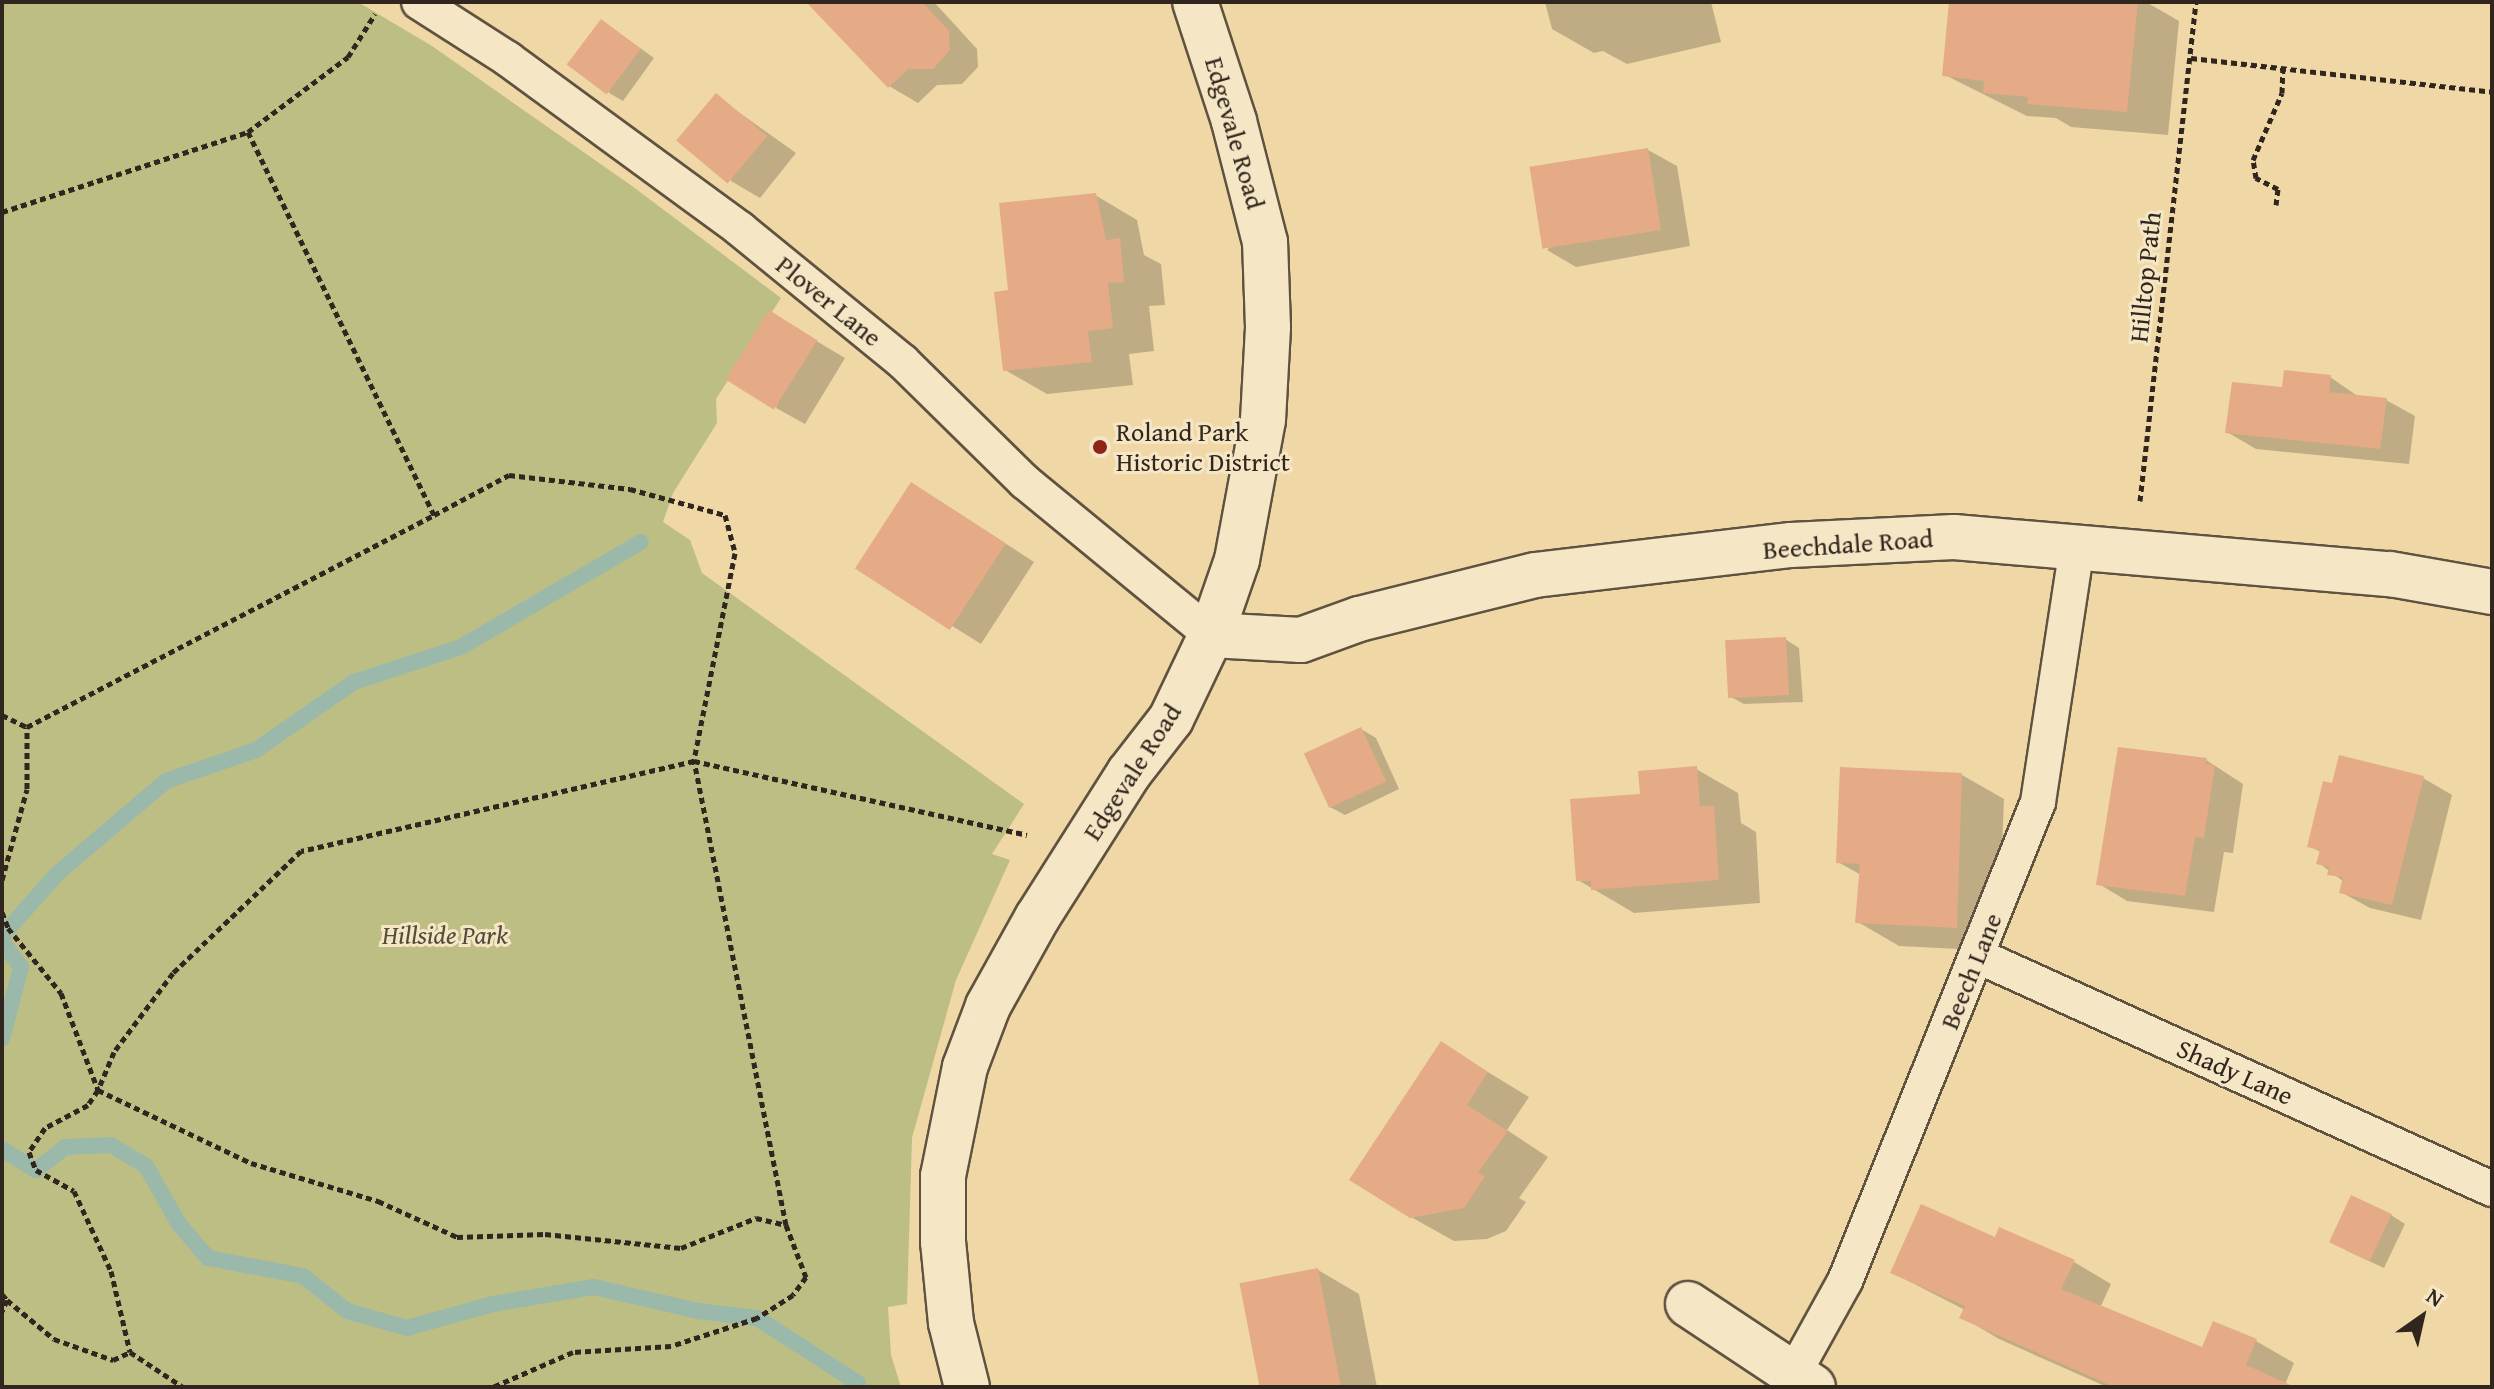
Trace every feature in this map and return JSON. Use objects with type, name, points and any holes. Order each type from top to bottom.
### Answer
[{"type":"street","name":"Edgevale Road","points":[[967,1387],[951,1323],[943,1242],[943,1176],[951,1117],[988,1006],[1071,864],[1171,719],[1211,635],[1237,560],[1263,420],[1268,327],[1265,242],[1253,187],[1195,2]]},
{"type":"street","name":"Beechdale Road","points":[[1211,635],[1301,640],[1359,619],[1535,575],[1791,545],[1954,537],[2390,574],[2492,592]]},
{"type":"street","points":[[1688,1304],[1804,1380]]},
{"type":"lane","name":"Plover Lane","points":[[419,2],[521,68],[740,229],[903,362],[1025,482],[1211,635]]},
{"type":"lane","name":"Beech Lane","points":[[1804,1380],[2038,802],[2077,547]]},
{"type":"lane","name":"Shady Lane","points":[[1978,956],[2492,1189]]},
{"type":"path","points":[[2,212],[248,132],[348,57],[382,2]]},
{"type":"path","name":"Hilltop Path","points":[[2140,501],[2196,2]]},
{"type":"path","points":[[2191,58],[2492,92]]},
{"type":"path","points":[[2276,205],[2278,189],[2256,178],[2253,160],[2282,93],[2283,68]]},
{"type":"path","points":[[248,132],[434,515]]},
{"type":"path","points":[[27,727],[509,475],[630,489],[725,515],[735,553],[694,761],[786,1225],[806,1277],[793,1295],[757,1318],[671,1346],[573,1352],[493,1387]]},
{"type":"path","points":[[2,715],[27,727]]},
{"type":"path","points":[[2,880],[27,789],[27,727]]},
{"type":"path","points":[[183,1387],[130,1352],[111,1271],[74,1191],[36,1170],[29,1152],[45,1128],[88,1105],[114,1052],[173,973],[301,851],[694,761],[1020,831],[1071,864]]},
{"type":"path","points":[[2,912],[8,928],[61,993],[98,1090],[251,1163],[378,1201],[457,1237],[545,1234],[681,1248],[756,1218],[786,1225]]},
{"type":"path","points":[[4,1297],[54,1339],[113,1360],[130,1352]]},
{"type":"path","points":[[2,1311],[4,1297]]},
{"type":"green space","name":"Hillside Park","points":[[2,2],[358,2],[432,46],[632,186],[781,298],[716,399],[717,423],[673,493],[663,522],[690,540],[702,573],[1024,804],[992,854],[1010,860],[956,980],[912,1138],[907,1304],[888,1307],[891,1355],[901,1387],[2,1387]]},
{"type":"building","points":[[806,2],[922,2],[949,31],[950,50],[933,69],[908,69],[888,88]]},
{"type":"building","points":[[1949,2],[2138,2],[2127,112],[2027,104],[2028,97],[1983,93],[1984,81],[1942,76]]},
{"type":"building","points":[[601,19],[641,49],[607,95],[567,65]]},
{"type":"building","points":[[716,93],[767,136],[727,184],[676,140]]},
{"type":"building","points":[[1648,148],[1661,230],[1542,249],[1529,167]]},
{"type":"building","points":[[1096,193],[1106,240],[1120,238],[1124,282],[1108,283],[1113,328],[1088,331],[1092,362],[1003,371],[994,292],[1008,290],[999,203]]},
{"type":"building","points":[[769,310],[817,340],[774,410],[726,380]]},
{"type":"building","points":[[2284,370],[2331,375],[2329,392],[2387,398],[2380,449],[2225,433],[2232,382],[2282,387]]},
{"type":"building","points":[[911,482],[1006,544],[950,630],[855,568]]},
{"type":"building","points":[[1786,637],[1789,695],[1728,698],[1725,640]]},
{"type":"building","points":[[1361,727],[1386,781],[1329,808],[1304,754]]},
{"type":"building","points":[[2118,747],[2207,758],[2205,764],[2215,765],[2204,838],[2195,837],[2185,896],[2096,885]]},
{"type":"building","points":[[2339,755],[2424,776],[2392,905],[2339,893],[2343,877],[2327,875],[2329,867],[2316,864],[2320,850],[2307,847],[2323,781],[2332,783]]},
{"type":"building","points":[[1697,766],[1700,806],[1714,806],[1719,880],[1591,890],[1591,881],[1576,881],[1570,799],[1640,794],[1638,771]]},
{"type":"building","points":[[1840,767],[1962,773],[1957,928],[1855,923],[1860,864],[1836,863]]},
{"type":"building","points":[[1441,1041],[1488,1072],[1467,1105],[1508,1131],[1478,1173],[1485,1176],[1464,1208],[1410,1218],[1349,1180]]},
{"type":"building","points":[[2351,1195],[2392,1214],[2370,1261],[2329,1242]]},
{"type":"building","points":[[1921,1204],[1995,1237],[1999,1227],[2075,1260],[2061,1289],[2202,1347],[2213,1321],[2257,1339],[2246,1365],[2295,1387],[2114,1387],[1959,1318],[1965,1306],[1890,1273]]},
{"type":"building","points":[[1318,1268],[1341,1387],[1260,1387],[1239,1283]]},
{"type":"waterway","points":[[2,936],[58,873],[166,781],[256,750],[354,682],[461,647],[641,542]]},
{"type":"waterway","points":[[2,941],[21,967],[2,1039]]},
{"type":"waterway","points":[[2,1149],[36,1170],[65,1147],[111,1145],[146,1166],[179,1224],[208,1258],[303,1276],[347,1311],[407,1328],[493,1304],[594,1287],[698,1311],[757,1318],[858,1383]]},
{"type":"place","name":"Roland Park Historic District","points":[[1100,447]]}]
